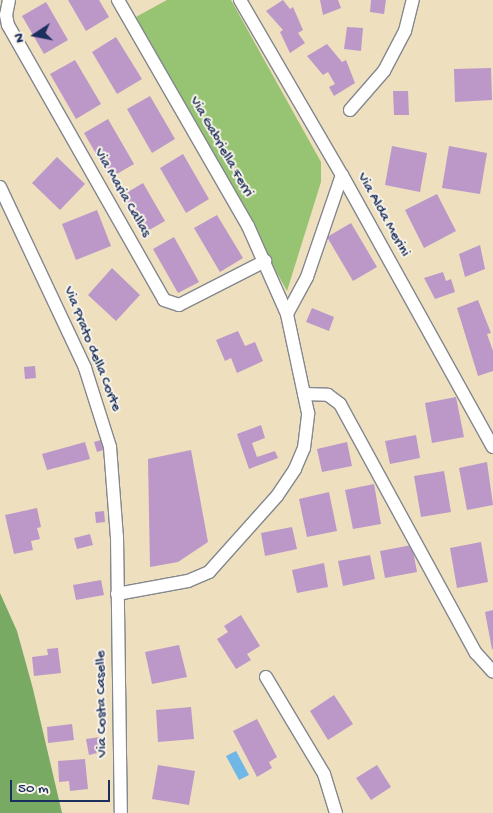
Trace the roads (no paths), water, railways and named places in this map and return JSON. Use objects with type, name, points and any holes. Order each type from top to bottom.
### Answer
[{"type":"street","name":"Via Maria Callas","points":[[9,0],[6,15],[8,25],[164,300],[179,305],[265,261]]},
{"type":"street","name":"Via Gabriella Ferri","points":[[118,0],[265,261],[287,314]]},
{"type":"street","points":[[240,0],[342,176]]},
{"type":"street","points":[[350,110],[384,71],[405,31],[414,0]]},
{"type":"street","name":"Via Alda Merini","points":[[287,314],[307,277],[342,176]]},
{"type":"street","name":"Via Alda Merini","points":[[342,176],[493,447]]},
{"type":"street","name":"Via Prato della Corte","points":[[0,187],[54,297],[102,416],[114,480],[117,594]]},
{"type":"street","points":[[117,594],[191,581],[218,564],[281,492],[300,461],[308,430],[304,394],[287,314]]},
{"type":"street","points":[[304,394],[328,395],[340,404],[476,653],[493,672]]},
{"type":"street","name":"Via Costa Caselle","points":[[117,594],[121,813]]},
{"type":"street","points":[[266,677],[324,774],[336,813]]},
{"type":"water","points":[[236,751],[249,775],[239,780],[226,756]]}]
